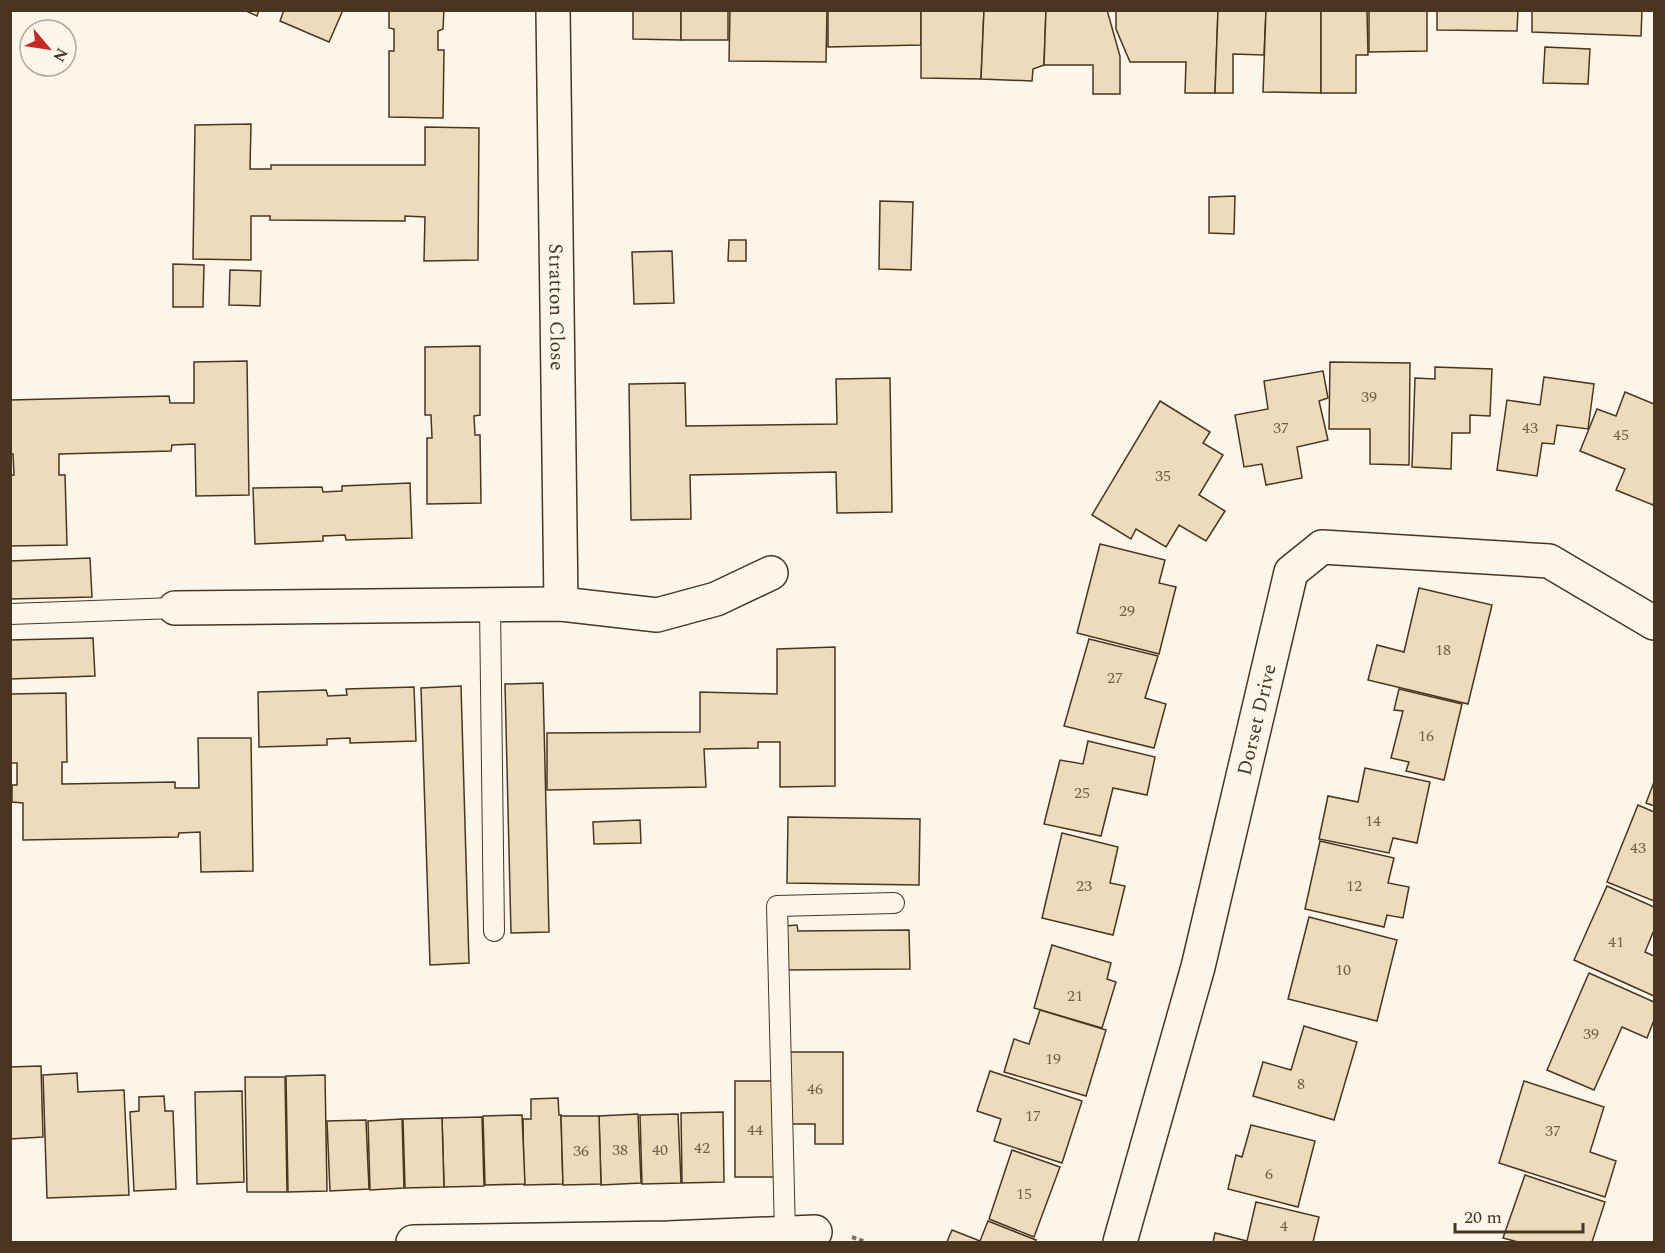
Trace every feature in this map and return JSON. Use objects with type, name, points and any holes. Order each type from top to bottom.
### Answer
[{"type":"street","name":"Stratton Close","points":[[553,10],[561,604]]},
{"type":"street","name":"Dorset Drive","points":[[1120,1242],[1198,967],[1291,572],[1322,547],[1549,561],[1654,623]]},
{"type":"street","points":[[175,608],[561,604],[657,615],[716,599],[771,573]]},
{"type":"street","points":[[413,1242],[668,1240],[800,1232]]},
{"type":"lane","points":[[490,605],[494,931]]},
{"type":"lane","points":[[10,614],[175,608]]},
{"type":"lane","points":[[800,1232],[777,906],[894,903]]},
{"type":"building","points":[[244,10],[259,10],[257,16]]},
{"type":"building","points":[[284,10],[343,10],[329,42],[280,21]]},
{"type":"building","points":[[389,10],[444,10],[443,29],[438,31],[438,50],[444,50],[443,118],[389,117],[389,51],[394,51],[394,29],[389,28]]},
{"type":"building","points":[[633,10],[681,10],[681,40],[633,39]]},
{"type":"building","points":[[681,10],[728,10],[728,40],[681,40]]},
{"type":"building","points":[[730,10],[827,10],[826,62],[729,61]]},
{"type":"building","points":[[828,10],[921,10],[921,45],[828,47]]},
{"type":"building","points":[[921,10],[984,10],[981,79],[921,78]]},
{"type":"building","points":[[984,10],[1046,10],[1044,65],[1033,69],[1032,81],[981,79]]},
{"type":"building","points":[[1046,10],[1107,10],[1120,56],[1120,94],[1093,94],[1093,65],[1044,65]]},
{"type":"building","points":[[1116,10],[1218,10],[1215,93],[1185,93],[1186,62],[1130,62],[1116,29]]},
{"type":"building","points":[[1218,10],[1266,10],[1264,55],[1233,54],[1233,93],[1215,93]]},
{"type":"building","points":[[1266,10],[1321,10],[1321,93],[1263,92]]},
{"type":"building","points":[[1321,10],[1367,10],[1368,55],[1356,55],[1356,93],[1321,93]]},
{"type":"building","points":[[1369,10],[1427,10],[1427,51],[1369,52]]},
{"type":"building","points":[[1437,10],[1518,10],[1517,31],[1437,30]]},
{"type":"building","points":[[1532,10],[1642,10],[1641,36],[1532,32]]},
{"type":"building","points":[[1545,47],[1590,49],[1588,84],[1543,83]]},
{"type":"building","points":[[251,124],[250,169],[271,169],[271,165],[425,165],[425,127],[479,128],[478,260],[424,261],[425,217],[405,216],[405,221],[270,220],[270,216],[251,216],[251,260],[193,259],[195,125]]},
{"type":"building","points":[[1235,196],[1234,234],[1209,233],[1209,197]]},
{"type":"building","points":[[880,201],[913,202],[911,270],[879,269]]},
{"type":"building","points":[[729,240],[746,240],[746,261],[728,261]]},
{"type":"building","points":[[672,251],[674,303],[634,304],[632,252]]},
{"type":"building","points":[[173,264],[204,265],[203,307],[173,307]]},
{"type":"building","points":[[230,270],[261,271],[260,306],[229,305]]},
{"type":"building","points":[[480,346],[480,415],[474,416],[475,435],[480,435],[481,503],[427,504],[427,438],[432,438],[431,415],[425,415],[425,347]]},
{"type":"building","points":[[247,361],[249,495],[196,496],[195,444],[172,445],[171,451],[59,454],[59,475],[65,475],[67,545],[10,546],[10,475],[14,475],[13,454],[10,454],[10,400],[169,396],[170,403],[194,403],[194,362]]},
{"type":"building","points":[[1330,362],[1410,363],[1409,465],[1370,464],[1370,429],[1329,429]]},
{"type":"building","points":[[1435,367],[1492,369],[1490,416],[1470,415],[1470,433],[1452,433],[1451,469],[1412,467],[1415,378],[1435,379]]},
{"type":"building","points":[[1323,371],[1328,398],[1319,401],[1328,440],[1297,447],[1302,478],[1266,485],[1262,464],[1244,467],[1235,415],[1268,409],[1264,381]]},
{"type":"building","points":[[1544,377],[1594,384],[1588,429],[1557,425],[1554,444],[1542,443],[1537,476],[1497,470],[1507,400],[1540,405]]},
{"type":"building","points":[[890,378],[892,512],[837,513],[836,472],[690,475],[691,519],[631,520],[629,384],[685,383],[686,426],[837,424],[836,379]]},
{"type":"building","points":[[1625,392],[1654,404],[1653,505],[1616,490],[1625,469],[1580,451],[1597,409],[1616,416]]},
{"type":"building","points":[[1160,401],[1210,432],[1203,443],[1223,455],[1199,495],[1225,511],[1206,541],[1179,525],[1166,547],[1136,529],[1131,539],[1092,515]]},
{"type":"building","points":[[410,483],[412,538],[346,540],[345,535],[323,536],[323,541],[255,544],[253,488],[322,487],[323,492],[342,491],[342,486]]},
{"type":"building","points":[[1100,544],[1165,560],[1159,583],[1176,587],[1159,654],[1077,633]]},
{"type":"building","points":[[90,558],[92,597],[10,599],[10,561]]},
{"type":"building","points":[[1419,588],[1492,605],[1468,704],[1368,680],[1377,645],[1404,652]]},
{"type":"building","points":[[93,638],[95,676],[10,679],[10,640]]},
{"type":"building","points":[[1089,639],[1158,656],[1145,698],[1166,704],[1154,748],[1064,726]]},
{"type":"building","points":[[835,647],[835,786],[780,787],[780,742],[758,742],[758,748],[704,749],[706,787],[547,790],[547,733],[700,732],[700,692],[777,694],[777,649]]},
{"type":"building","points":[[543,683],[549,932],[511,933],[505,684]]},
{"type":"building","points":[[461,686],[469,963],[430,965],[421,688]]},
{"type":"building","points":[[414,687],[416,741],[350,743],[350,738],[327,739],[327,745],[259,747],[258,692],[326,690],[328,696],[347,695],[346,689]]},
{"type":"building","points":[[1399,689],[1462,704],[1444,780],[1406,771],[1409,762],[1391,758],[1403,711],[1394,710]]},
{"type":"building","points":[[66,693],[67,762],[62,762],[62,784],[175,782],[175,788],[199,788],[198,738],[251,738],[253,871],[201,872],[200,832],[179,833],[178,837],[23,840],[23,803],[12,802],[12,785],[17,785],[17,763],[10,763],[10,694]]},
{"type":"building","points":[[1088,741],[1155,757],[1147,795],[1113,788],[1101,836],[1044,824],[1060,760],[1083,764]]},
{"type":"building","points":[[1365,768],[1430,782],[1417,843],[1393,838],[1389,853],[1319,839],[1328,796],[1358,802]]},
{"type":"building","points":[[1654,782],[1654,806],[1646,803]]},
{"type":"building","points":[[1638,805],[1654,812],[1654,901],[1607,882]]},
{"type":"building","points":[[788,817],[920,819],[919,885],[787,883]]},
{"type":"building","points":[[640,820],[641,843],[594,844],[593,822]]},
{"type":"building","points":[[1062,833],[1118,847],[1110,883],[1125,886],[1113,935],[1042,918]]},
{"type":"building","points":[[1320,841],[1394,858],[1388,883],[1409,887],[1403,918],[1387,915],[1384,927],[1305,909]]},
{"type":"building","points":[[1607,886],[1654,907],[1654,930],[1645,952],[1654,956],[1654,996],[1574,960]]},
{"type":"building","points":[[1309,917],[1397,940],[1377,1021],[1288,999]]},
{"type":"building","points":[[797,925],[798,931],[909,930],[910,969],[785,970],[785,926]]},
{"type":"building","points":[[1052,945],[1111,963],[1107,979],[1116,982],[1102,1028],[1034,1008]]},
{"type":"building","points":[[1589,973],[1654,1002],[1654,1020],[1647,1038],[1622,1027],[1594,1090],[1547,1070]]},
{"type":"building","points":[[1040,1010],[1106,1030],[1086,1096],[1004,1072],[1014,1039],[1029,1044]]},
{"type":"building","points":[[1304,1026],[1357,1042],[1334,1120],[1253,1096],[1263,1062],[1291,1070]]},
{"type":"building","points":[[788,1052],[843,1052],[843,1144],[815,1144],[815,1124],[787,1124]]},
{"type":"building","points":[[41,1066],[43,1137],[10,1139],[10,1067]]},
{"type":"building","points":[[990,1071],[1082,1101],[1062,1163],[994,1141],[1001,1119],[977,1111]]},
{"type":"building","points":[[77,1073],[78,1092],[124,1090],[129,1195],[47,1198],[43,1075]]},
{"type":"building","points":[[325,1075],[327,1191],[288,1192],[286,1076]]},
{"type":"building","points":[[245,1077],[285,1077],[287,1192],[247,1192]]},
{"type":"building","points":[[735,1081],[775,1081],[774,1177],[735,1177]]},
{"type":"building","points":[[1524,1081],[1604,1107],[1590,1152],[1616,1161],[1605,1197],[1499,1163]]},
{"type":"building","points":[[242,1091],[244,1182],[197,1184],[195,1092]]},
{"type":"building","points":[[164,1096],[165,1111],[173,1111],[176,1189],[134,1191],[130,1112],[139,1111],[139,1097]]},
{"type":"building","points":[[558,1098],[559,1115],[561,1115],[563,1184],[524,1185],[523,1119],[531,1119],[531,1099]]},
{"type":"building","points":[[723,1112],[724,1182],[682,1183],[681,1113]]},
{"type":"building","points":[[638,1114],[641,1183],[601,1185],[599,1116]]},
{"type":"building","points":[[678,1114],[681,1183],[642,1184],[640,1115]]},
{"type":"building","points":[[522,1115],[525,1184],[485,1185],[483,1116]]},
{"type":"building","points":[[561,1116],[599,1116],[601,1184],[563,1185]]},
{"type":"building","points":[[482,1117],[484,1186],[444,1187],[442,1118]]},
{"type":"building","points":[[442,1118],[444,1187],[405,1188],[403,1119]]},
{"type":"building","points":[[402,1119],[404,1188],[370,1190],[368,1121]]},
{"type":"building","points":[[366,1120],[369,1189],[330,1191],[327,1121]]},
{"type":"building","points":[[1251,1125],[1315,1141],[1298,1207],[1228,1189],[1236,1155],[1242,1157]]},
{"type":"building","points":[[1012,1150],[1060,1167],[1034,1237],[989,1219]]},
{"type":"building","points":[[1525,1175],[1605,1202],[1592,1242],[1518,1242],[1503,1238]]},
{"type":"building","points":[[1256,1202],[1319,1217],[1313,1242],[1213,1242],[1215,1233],[1247,1241]]},
{"type":"building","points":[[988,1221],[1036,1240],[1035,1242],[947,1242],[952,1230],[980,1241]]}]
